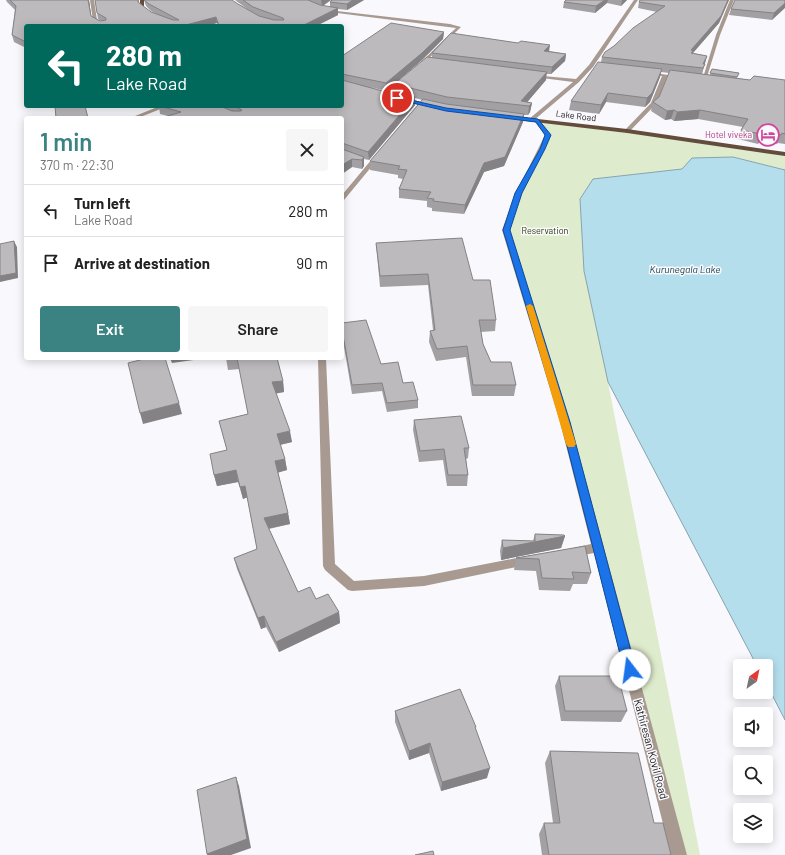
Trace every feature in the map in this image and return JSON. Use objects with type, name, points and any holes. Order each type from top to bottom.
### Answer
[{"type":"main road","points":[[142,0],[142,7],[149,14],[170,24]]},
{"type":"main road","points":[[393,97],[440,108]]},
{"type":"main road","name":"Lake Road","points":[[508,117],[627,131],[785,154]]},
{"type":"street","points":[[92,0],[95,21],[101,24]]},
{"type":"street","points":[[299,0],[354,15],[450,24],[459,27],[425,62],[414,71]]},
{"type":"street","points":[[534,120],[577,82],[592,66],[636,0]]},
{"type":"street","points":[[704,80],[718,34],[732,0]]},
{"type":"street","points":[[425,62],[433,63]]},
{"type":"street","points":[[592,66],[599,67]]},
{"type":"street","points":[[643,73],[688,78]]},
{"type":"street","points":[[627,131],[653,104],[665,75]]},
{"type":"street","points":[[532,76],[577,82]]},
{"type":"street","points":[[696,79],[711,81]]},
{"type":"street","points":[[416,109],[421,103]]},
{"type":"street","points":[[139,116],[160,108]]},
{"type":"street","name":"Kathiresan Kovil Road","points":[[534,120],[548,135],[518,193],[506,230],[565,422],[679,855]]},
{"type":"street","points":[[344,196],[385,146]]},
{"type":"street","points":[[363,162],[370,164]]},
{"type":"street","points":[[322,360],[329,566],[352,586],[424,581],[538,559]]},
{"type":"street","points":[[560,554],[598,547]]},
{"type":"green space","name":"Reservation","points":[[537,121],[785,154],[785,170],[733,157],[682,169],[593,179],[584,271],[608,382],[700,855],[679,855],[565,422],[506,230],[519,193],[548,135]]},
{"type":"water","name":"Kurunegala Lake","points":[[733,157],[785,170],[785,720],[773,697],[773,659],[753,659],[608,382],[584,271],[580,199],[593,179],[682,169],[692,158]]},
{"type":"building","points":[[10,0],[88,0],[91,16],[100,21],[106,20],[106,18],[97,13],[95,0],[138,0],[138,2],[151,12],[173,20],[179,20],[144,0],[232,0],[259,16],[274,20],[284,20],[283,18],[253,7],[243,0],[308,0],[320,5],[338,8],[306,24],[218,24],[216,17],[190,24],[24,24],[24,41],[12,35],[16,6]]},
{"type":"building","points":[[332,0],[353,0],[347,4],[330,2]]},
{"type":"building","points":[[566,0],[605,0],[596,6],[564,2]]},
{"type":"building","points":[[640,0],[728,0],[721,16],[691,50],[693,51],[691,53],[707,56],[703,64],[705,64],[703,68],[602,57],[605,52],[614,46],[633,28],[665,6],[639,2]]},
{"type":"building","points":[[735,0],[785,0],[785,3],[774,13],[731,9]]},
{"type":"building","points":[[391,23],[444,32],[422,53],[386,83],[344,74],[344,55]]},
{"type":"building","points":[[451,33],[518,43],[521,41],[550,45],[544,51],[566,54],[552,67],[432,53]]},
{"type":"building","points":[[427,57],[547,72],[521,101],[532,103],[529,106],[447,97],[394,84]]},
{"type":"building","points":[[598,62],[662,69],[652,93],[647,98],[608,93],[601,105],[571,101]]},
{"type":"building","points":[[712,69],[739,73],[737,77],[710,73]]},
{"type":"building","points":[[670,70],[750,80],[754,76],[785,80],[785,134],[782,133],[781,135],[763,131],[761,134],[741,130],[748,119],[700,110],[677,112],[674,110],[667,111],[653,102],[659,97]]},
{"type":"building","points":[[344,81],[386,92],[388,91],[415,97],[368,152],[344,144],[344,116],[168,116],[181,112],[167,108],[225,108],[232,111],[242,110],[238,108],[344,108]]},
{"type":"building","points":[[423,99],[446,104],[524,114],[505,157],[484,163],[465,205],[433,201],[434,199],[427,198],[431,192],[399,189],[407,170],[398,169],[400,166],[370,161]]},
{"type":"building","points":[[55,108],[86,108],[88,116],[56,116]]},
{"type":"building","points":[[344,150],[364,157],[362,160],[352,159],[344,164]]},
{"type":"building","points":[[462,238],[473,280],[490,280],[496,320],[479,320],[483,344],[491,362],[511,362],[516,385],[473,385],[467,346],[437,349],[430,331],[435,330],[428,274],[380,276],[376,243]]},
{"type":"building","points":[[14,241],[16,273],[0,276],[0,244]]},
{"type":"building","points":[[366,320],[381,364],[398,362],[403,383],[413,382],[418,400],[387,403],[382,383],[352,385],[344,341],[344,323]]},
{"type":"building","points":[[140,360],[166,360],[179,403],[140,413],[128,363]]},
{"type":"building","points":[[237,360],[278,360],[283,381],[272,382],[290,431],[277,434],[285,459],[275,461],[288,513],[264,518],[298,592],[310,587],[316,599],[328,594],[339,612],[276,642],[264,616],[258,618],[234,558],[257,549],[245,486],[240,487],[236,470],[214,475],[210,454],[227,450],[219,421],[248,414]]},
{"type":"building","points":[[461,416],[469,448],[464,448],[468,475],[448,475],[444,449],[420,451],[414,420]]},
{"type":"building","points":[[535,534],[565,536],[503,548],[502,540],[535,541]]},
{"type":"building","points":[[585,546],[591,573],[572,572],[574,579],[542,578],[539,559],[516,558]]},
{"type":"building","points":[[559,676],[618,676],[627,711],[565,711]]},
{"type":"building","points":[[460,689],[476,727],[490,768],[442,782],[430,743],[409,751],[395,711]]},
{"type":"building","points":[[550,751],[638,753],[654,823],[663,823],[671,855],[549,855],[544,823],[560,823]]},
{"type":"building","points":[[236,777],[247,839],[207,854],[197,790]]},
{"type":"building","points":[[433,851],[434,855],[415,855]]},
{"type":"slow traffic","points":[[530,306],[571,444]]},
{"type":"place","name":"Hotel viveka","points":[[768,135]]},
{"type":"route","points":[[397,98],[446,109],[538,121],[548,135],[518,193],[506,230],[565,422],[630,670]]}]
